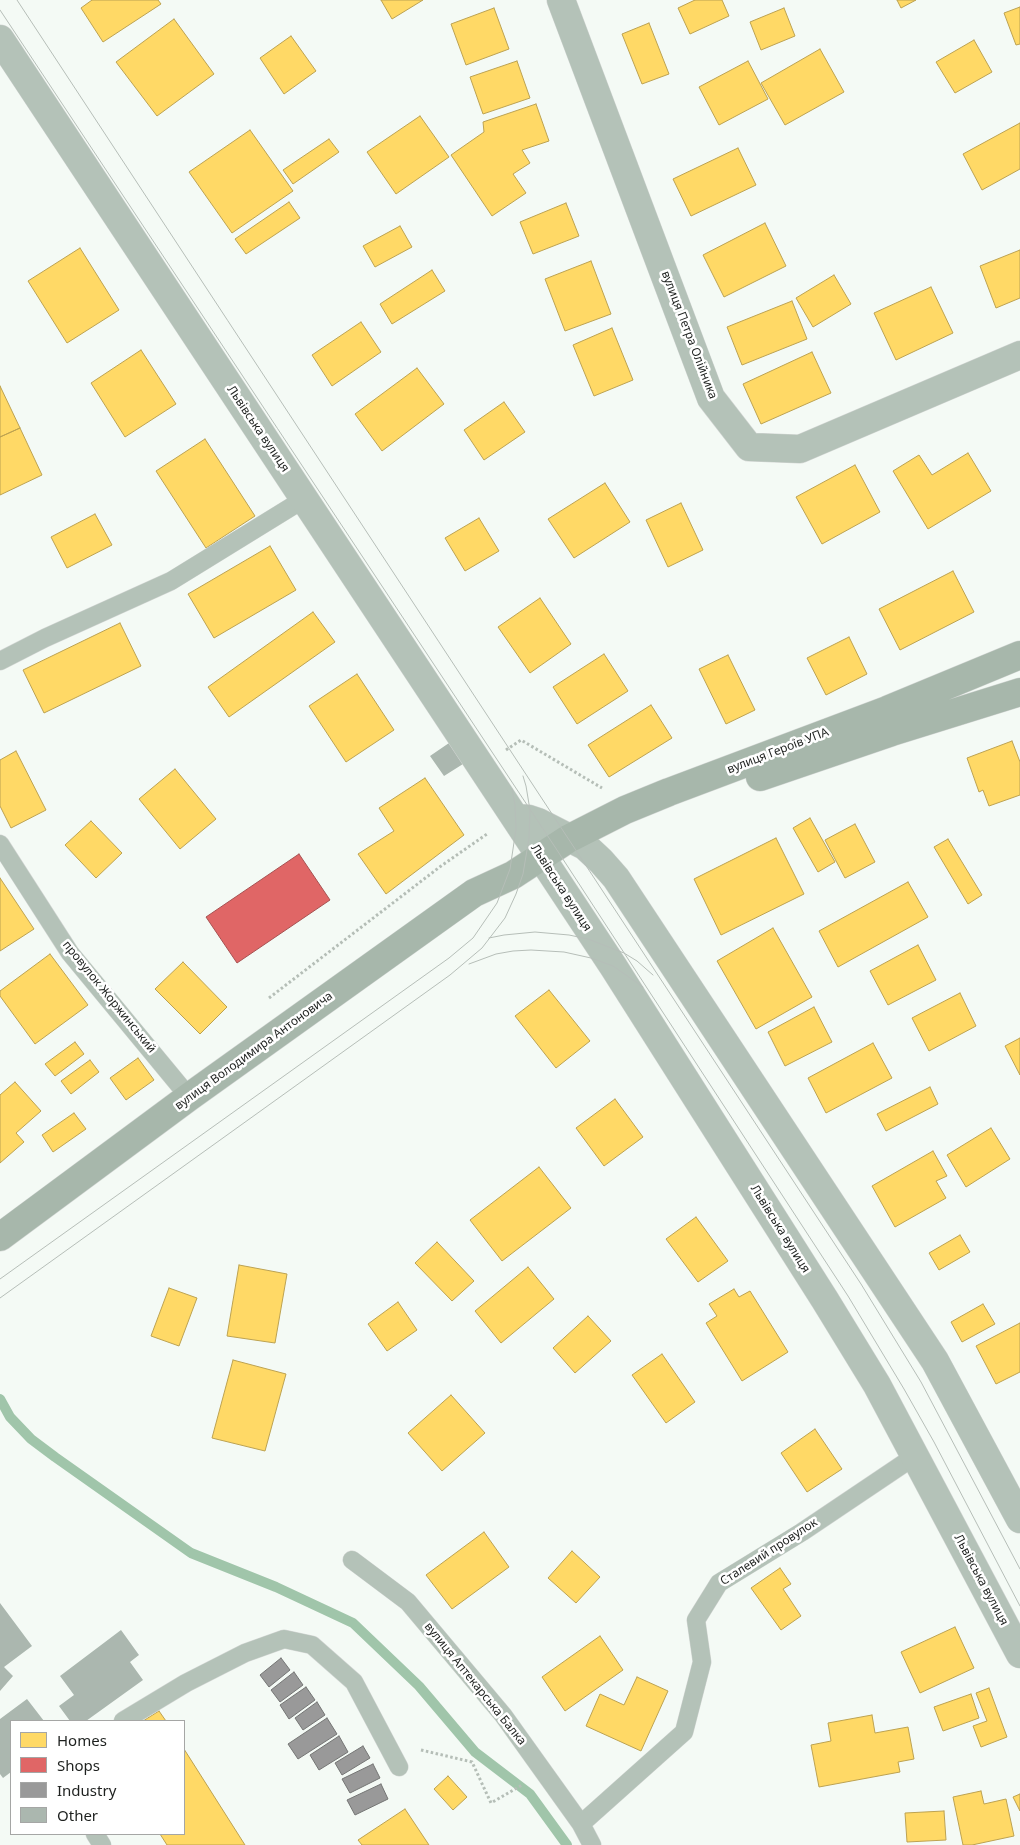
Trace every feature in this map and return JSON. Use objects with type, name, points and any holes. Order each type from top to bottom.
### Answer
[{"type":"street","name":"вулиця Петра Олійника","points":[[561,0],[711,398],[750,447],[800,449],[1020,355]]},
{"type":"street","name":"Львівська вулиця","points":[[0,39],[613,966],[825,1300],[877,1385],[1020,1654]]},
{"type":"street","name":"вулиця Героїв УПА","points":[[543,860],[577,842],[625,810],[887,710],[1020,655]]},
{"type":"street","name":"вулиця Героїв УПА","points":[[577,842],[674,806],[892,732],[1020,692]]},
{"type":"street","name":"Львівська вулиця","points":[[516,818],[530,819],[538,822],[577,842],[601,861],[637,908],[936,1361],[1020,1519]]},
{"type":"street","name":"вулиця Володимира Антоновича","points":[[0,1237],[189,1097],[474,893],[514,874],[523,874],[543,860]]},
{"type":"lane","points":[[0,661],[44,638],[171,581],[304,498]]},
{"type":"lane","name":"провулок Жоржинський","points":[[0,844],[70,953],[189,1097]]},
{"type":"lane","name":"Сталевий провулок","points":[[581,1824],[684,1732],[702,1662],[696,1620],[718,1583],[802,1532],[915,1456]]},
{"type":"lane","name":"вулиця Аптекарська Балка","points":[[352,1560],[408,1602],[503,1715],[581,1824],[592,1845]]},
{"type":"lane","points":[[126,1720],[186,1683],[245,1653],[284,1639],[312,1646],[354,1682],[399,1767]]},
{"type":"path","points":[[481,766],[521,740],[605,790]]},
{"type":"path","points":[[482,826],[488,834]]},
{"type":"path","points":[[386,1741],[472,1762],[491,1803],[544,1772]]},
{"type":"building: Homes","points":[[92,0],[158,0],[161,4],[103,42],[81,8]]},
{"type":"building: Homes","points":[[381,0],[423,0],[392,19]]},
{"type":"building: Homes","points":[[695,0],[722,0],[729,16],[690,34],[678,8]]},
{"type":"building: Homes","points":[[897,0],[916,0],[901,8]]},
{"type":"building: Homes","points":[[1020,7],[1020,44],[1016,45],[1004,13]]},
{"type":"building: Homes","points":[[494,8],[509,49],[466,65],[451,24]]},
{"type":"building: Homes","points":[[784,8],[795,36],[761,50],[750,22]]},
{"type":"building: Homes","points":[[174,19],[214,74],[157,116],[116,62]]},
{"type":"building: Homes","points":[[649,23],[669,74],[642,84],[622,34]]},
{"type":"building: Homes","points":[[291,36],[316,71],[284,94],[260,58]]},
{"type":"building: Homes","points":[[974,40],[992,72],[955,93],[936,62]]},
{"type":"building: Homes","points":[[820,49],[844,92],[785,125],[761,83]]},
{"type":"building: Homes","points":[[517,61],[530,98],[483,114],[470,77]]},
{"type":"building: Homes","points":[[748,61],[768,99],[719,125],[699,87]]},
{"type":"building: Homes","points":[[536,104],[549,141],[522,150],[530,163],[513,174],[526,193],[492,216],[451,155],[484,132],[483,122]]},
{"type":"building: Homes","points":[[420,116],[449,157],[396,194],[367,152]]},
{"type":"building: Homes","points":[[1020,123],[1020,169],[982,190],[963,154]]},
{"type":"building: Homes","points":[[250,130],[293,191],[232,233],[189,172]]},
{"type":"building: Homes","points":[[329,139],[339,152],[293,184],[283,170]]},
{"type":"building: Homes","points":[[738,148],[756,185],[691,216],[673,179]]},
{"type":"building: Homes","points":[[289,202],[300,218],[246,254],[235,239]]},
{"type":"building: Homes","points":[[566,203],[579,236],[533,254],[520,222]]},
{"type":"building: Homes","points":[[765,223],[786,266],[724,297],[703,255]]},
{"type":"building: Homes","points":[[400,226],[412,247],[375,267],[363,246]]},
{"type":"building: Homes","points":[[80,248],[119,310],[67,343],[28,281]]},
{"type":"building: Homes","points":[[1020,250],[1020,298],[996,308],[980,266]]},
{"type":"building: Homes","points":[[591,261],[611,314],[565,331],[545,279]]},
{"type":"building: Homes","points":[[432,270],[445,291],[392,324],[380,304]]},
{"type":"building: Homes","points":[[834,275],[851,304],[813,327],[796,298]]},
{"type":"building: Homes","points":[[931,287],[953,333],[896,360],[874,313]]},
{"type":"building: Homes","points":[[792,301],[807,339],[742,365],[727,327]]},
{"type":"building: Homes","points":[[361,322],[381,352],[332,386],[312,355]]},
{"type":"building: Homes","points":[[612,328],[633,380],[594,396],[573,345]]},
{"type":"building: Homes","points":[[141,350],[176,404],[125,437],[91,383]]},
{"type":"building: Homes","points":[[812,352],[831,393],[761,424],[743,384]]},
{"type":"building: Homes","points":[[417,368],[444,404],[382,451],[355,414]]},
{"type":"building: Homes","points":[[0,386],[20,428],[0,437]]},
{"type":"building: Homes","points":[[504,402],[525,432],[484,460],[464,430]]},
{"type":"building: Homes","points":[[20,428],[42,475],[0,495],[0,437]]},
{"type":"building: Homes","points":[[205,439],[255,516],[206,548],[156,471]]},
{"type":"building: Homes","points":[[968,453],[991,491],[928,529],[893,471],[919,455],[932,475]]},
{"type":"building: Homes","points":[[855,465],[880,512],[822,544],[796,497]]},
{"type":"building: Homes","points":[[605,483],[630,522],[574,558],[548,519]]},
{"type":"building: Homes","points":[[681,503],[703,550],[668,567],[646,520]]},
{"type":"building: Homes","points":[[95,514],[112,545],[67,568],[51,537]]},
{"type":"building: Homes","points":[[479,518],[499,551],[465,571],[445,538]]},
{"type":"building: Homes","points":[[270,546],[296,590],[214,638],[188,594]]},
{"type":"building: Homes","points":[[953,571],[974,612],[900,650],[879,609]]},
{"type":"building: Homes","points":[[540,598],[571,644],[530,673],[498,627]]},
{"type":"building: Homes","points":[[313,612],[335,642],[229,717],[208,687]]},
{"type":"building: Homes","points":[[120,623],[141,666],[44,713],[23,670]]},
{"type":"building: Homes","points":[[849,637],[867,674],[826,695],[807,658]]},
{"type":"building: Homes","points":[[604,654],[628,691],[577,724],[553,687]]},
{"type":"building: Homes","points":[[728,655],[755,710],[726,724],[699,669]]},
{"type":"building: Homes","points":[[357,674],[394,730],[346,762],[309,706]]},
{"type":"building: Homes","points":[[651,705],[672,738],[609,777],[588,745]]},
{"type":"building: Homes","points":[[1012,741],[1020,762],[1020,795],[989,806],[983,790],[979,792],[967,758]]},
{"type":"building: Homes","points":[[16,751],[46,810],[11,828],[0,806],[0,760]]},
{"type":"building: Homes","points":[[175,769],[216,819],[180,849],[139,799]]},
{"type":"building: Homes","points":[[425,778],[464,835],[386,894],[358,854],[394,831],[379,808]]},
{"type":"building: Homes","points":[[810,818],[835,862],[818,872],[793,828]]},
{"type":"building: Homes","points":[[91,821],[122,853],[96,878],[65,845]]},
{"type":"building: Homes","points":[[855,824],[875,862],[845,878],[825,840]]},
{"type":"building: Homes","points":[[776,838],[804,894],[721,935],[694,879]]},
{"type":"building: Homes","points":[[948,839],[982,895],[968,904],[934,847]]},
{"type":"building: Homes","points":[[0,878],[34,929],[0,951]]},
{"type":"building: Homes","points":[[908,882],[928,917],[838,967],[819,931]]},
{"type":"building: Homes","points":[[773,928],[812,997],[756,1029],[717,961]]},
{"type":"building: Homes","points":[[918,945],[936,980],[888,1005],[870,971]]},
{"type":"building: Homes","points":[[50,954],[88,1005],[35,1044],[0,996],[0,991]]},
{"type":"building: Homes","points":[[183,962],[227,1007],[200,1034],[155,989]]},
{"type":"building: Homes","points":[[549,990],[590,1041],[556,1068],[515,1016]]},
{"type":"building: Homes","points":[[960,993],[976,1026],[929,1051],[912,1018]]},
{"type":"building: Homes","points":[[814,1007],[832,1042],[785,1066],[768,1032]]},
{"type":"building: Homes","points":[[1020,1038],[1020,1075],[1005,1046]]},
{"type":"building: Homes","points":[[75,1042],[84,1054],[55,1076],[45,1064]]},
{"type":"building: Homes","points":[[873,1043],[892,1078],[826,1113],[808,1078]]},
{"type":"building: Homes","points":[[138,1058],[154,1080],[126,1100],[110,1078]]},
{"type":"building: Homes","points":[[90,1060],[99,1072],[71,1094],[61,1081]]},
{"type":"building: Homes","points":[[15,1082],[41,1111],[16,1133],[24,1142],[0,1163],[0,1095]]},
{"type":"building: Homes","points":[[930,1087],[938,1104],[886,1131],[877,1114]]},
{"type":"building: Homes","points":[[615,1099],[643,1137],[604,1166],[576,1128]]},
{"type":"building: Homes","points":[[74,1113],[86,1129],[53,1152],[42,1135]]},
{"type":"building: Homes","points":[[991,1128],[1010,1159],[966,1187],[947,1155]]},
{"type":"building: Homes","points":[[933,1151],[947,1176],[936,1181],[946,1198],[895,1227],[872,1186]]},
{"type":"building: Homes","points":[[539,1167],[571,1208],[502,1261],[470,1220]]},
{"type":"building: Homes","points":[[696,1217],[728,1261],[698,1282],[666,1239]]},
{"type":"building: Homes","points":[[960,1235],[970,1252],[939,1270],[929,1253]]},
{"type":"building: Homes","points":[[437,1242],[474,1281],[452,1301],[415,1263]]},
{"type":"building: Homes","points":[[239,1265],[287,1274],[275,1343],[227,1336]]},
{"type":"building: Homes","points":[[528,1267],[554,1299],[501,1343],[475,1311]]},
{"type":"building: Homes","points":[[169,1288],[197,1298],[179,1346],[151,1336]]},
{"type":"building: Homes","points":[[734,1289],[739,1297],[750,1291],[788,1352],[742,1381],[706,1323],[717,1316],[709,1304]]},
{"type":"building: Homes","points":[[398,1302],[417,1330],[387,1351],[368,1324]]},
{"type":"building: Homes","points":[[983,1304],[995,1324],[962,1342],[951,1322]]},
{"type":"building: Homes","points":[[588,1316],[611,1341],[575,1373],[553,1348]]},
{"type":"building: Homes","points":[[1020,1323],[1020,1372],[996,1384],[976,1346]]},
{"type":"building: Homes","points":[[662,1354],[695,1402],[666,1423],[632,1375]]},
{"type":"building: Homes","points":[[233,1360],[286,1374],[265,1451],[212,1438]]},
{"type":"building: Homes","points":[[451,1395],[485,1433],[442,1471],[408,1433]]},
{"type":"building: Homes","points":[[815,1429],[842,1469],[807,1492],[781,1453]]},
{"type":"building: Homes","points":[[484,1532],[509,1567],[452,1609],[426,1575]]},
{"type":"building: Homes","points":[[572,1551],[600,1577],[576,1603],[548,1578]]},
{"type":"building: Homes","points":[[780,1568],[791,1584],[783,1589],[801,1616],[781,1630],[751,1588]]},
{"type":"building: Homes","points":[[955,1627],[974,1668],[920,1693],[901,1652]]},
{"type":"building: Homes","points":[[600,1636],[623,1670],[565,1711],[542,1677]]},
{"type":"building: Homes","points":[[637,1677],[668,1691],[641,1751],[586,1726],[600,1694],[624,1705]]},
{"type":"building: Homes","points":[[989,1688],[1007,1737],[981,1747],[973,1726],[987,1721],[976,1693]]},
{"type":"building: Homes","points":[[971,1694],[979,1718],[943,1731],[934,1707]]},
{"type":"building: Homes","points":[[159,1711],[165,1720],[145,1720]]},
{"type":"building: Homes","points":[[872,1715],[875,1733],[908,1727],[914,1759],[898,1762],[900,1772],[819,1787],[811,1745],[831,1741],[828,1723]]},
{"type":"building: Homes","points":[[185,1751],[245,1845],[167,1845],[161,1835],[185,1835]]},
{"type":"building: Homes","points":[[448,1776],[467,1797],[453,1810],[434,1789]]},
{"type":"building: Homes","points":[[981,1791],[984,1804],[1006,1799],[1014,1836],[972,1845],[963,1845],[953,1797]]},
{"type":"building: Homes","points":[[1020,1794],[1020,1811],[1013,1797]]},
{"type":"building: Homes","points":[[405,1809],[429,1845],[362,1845],[358,1840]]},
{"type":"building: Homes","points":[[944,1811],[946,1840],[907,1842],[905,1813]]},
{"type":"building: Shops","points":[[299,854],[330,900],[237,963],[206,917]]},
{"type":"building: Industry","points":[[281,1658],[290,1670],[269,1687],[260,1675]]},
{"type":"building: Industry","points":[[294,1672],[303,1685],[280,1702],[271,1690]]},
{"type":"building: Industry","points":[[306,1687],[315,1700],[289,1719],[280,1705]]},
{"type":"building: Industry","points":[[317,1702],[325,1715],[303,1730],[295,1718]]},
{"type":"building: Industry","points":[[327,1718],[337,1734],[298,1759],[288,1744]]},
{"type":"building: Industry","points":[[339,1736],[348,1752],[319,1770],[310,1755]]},
{"type":"building: Industry","points":[[363,1746],[370,1758],[342,1775],[335,1763]]},
{"type":"building: Industry","points":[[373,1764],[380,1778],[350,1793],[342,1779]]},
{"type":"building: Industry","points":[[381,1784],[388,1799],[355,1815],[347,1800]]},
{"type":"building: Other","points":[[449,743],[463,764],[444,776],[430,756]]},
{"type":"building: Other","points":[[0,1603],[32,1646],[4,1667],[13,1676],[0,1691]]},
{"type":"building: Other","points":[[121,1630],[139,1655],[130,1662],[143,1680],[87,1720],[69,1720],[59,1706],[74,1695],[60,1676]]},
{"type":"building: Other","points":[[27,1699],[43,1720],[10,1720],[10,1773],[3,1778],[0,1774],[0,1719]]},
{"type":"waterway","points":[[0,1399],[10,1417],[31,1439],[191,1553],[276,1587],[353,1623],[419,1686],[475,1752],[530,1794],[567,1845]]},
{"type":"tram line","points":[[17,0],[861,1284],[921,1382],[1020,1569]]},
{"type":"tram line","points":[[0,10],[555,847],[848,1296],[934,1442],[1020,1606]]},
{"type":"tram line","points":[[0,1298],[450,975],[482,948],[505,918],[523,874],[529,838],[530,810],[523,776]]},
{"type":"tram line","points":[[0,1279],[449,958],[473,938],[497,903],[510,869],[516,829],[512,789]]},
{"type":"tram line","points":[[489,938],[535,932],[588,939],[624,953],[653,975]]},
{"type":"tram line","points":[[469,964],[496,954],[513,951],[564,952],[591,958],[613,966],[643,987]]}]
